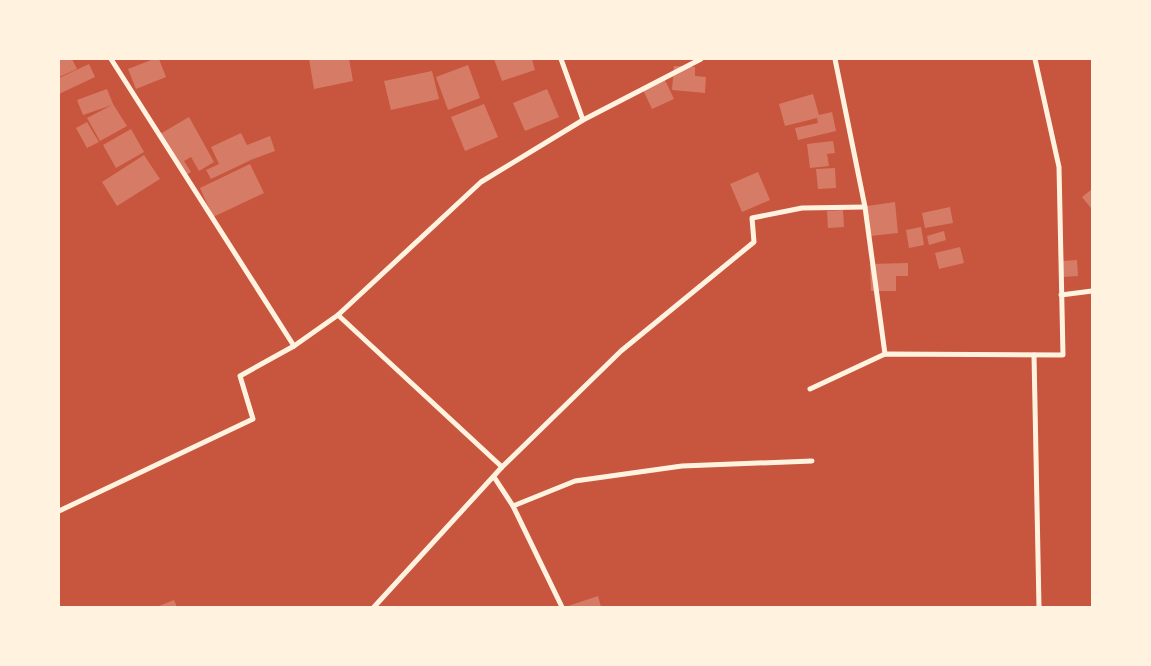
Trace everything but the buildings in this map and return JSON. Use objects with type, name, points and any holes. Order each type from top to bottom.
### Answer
[{"type":"street","points":[[111,59],[294,346]]},
{"type":"street","points":[[560,59],[583,120]]},
{"type":"street","points":[[59,510],[253,419],[240,376],[294,346],[338,315],[481,182],[583,120],[701,59]]},
{"type":"street","points":[[835,59],[865,206],[885,354]]},
{"type":"street","points":[[810,389],[885,354],[1063,355],[1059,166],[1035,59]]},
{"type":"street","points":[[374,607],[502,467],[621,351],[754,242],[752,218],[802,208],[865,206]]},
{"type":"street","points":[[1061,295],[1092,291]]},
{"type":"street","points":[[338,315],[502,467]]},
{"type":"street","points":[[1034,355],[1039,607]]},
{"type":"street","points":[[513,506],[575,481],[682,466],[812,461]]},
{"type":"street","points":[[494,477],[513,506],[562,607]]}]
